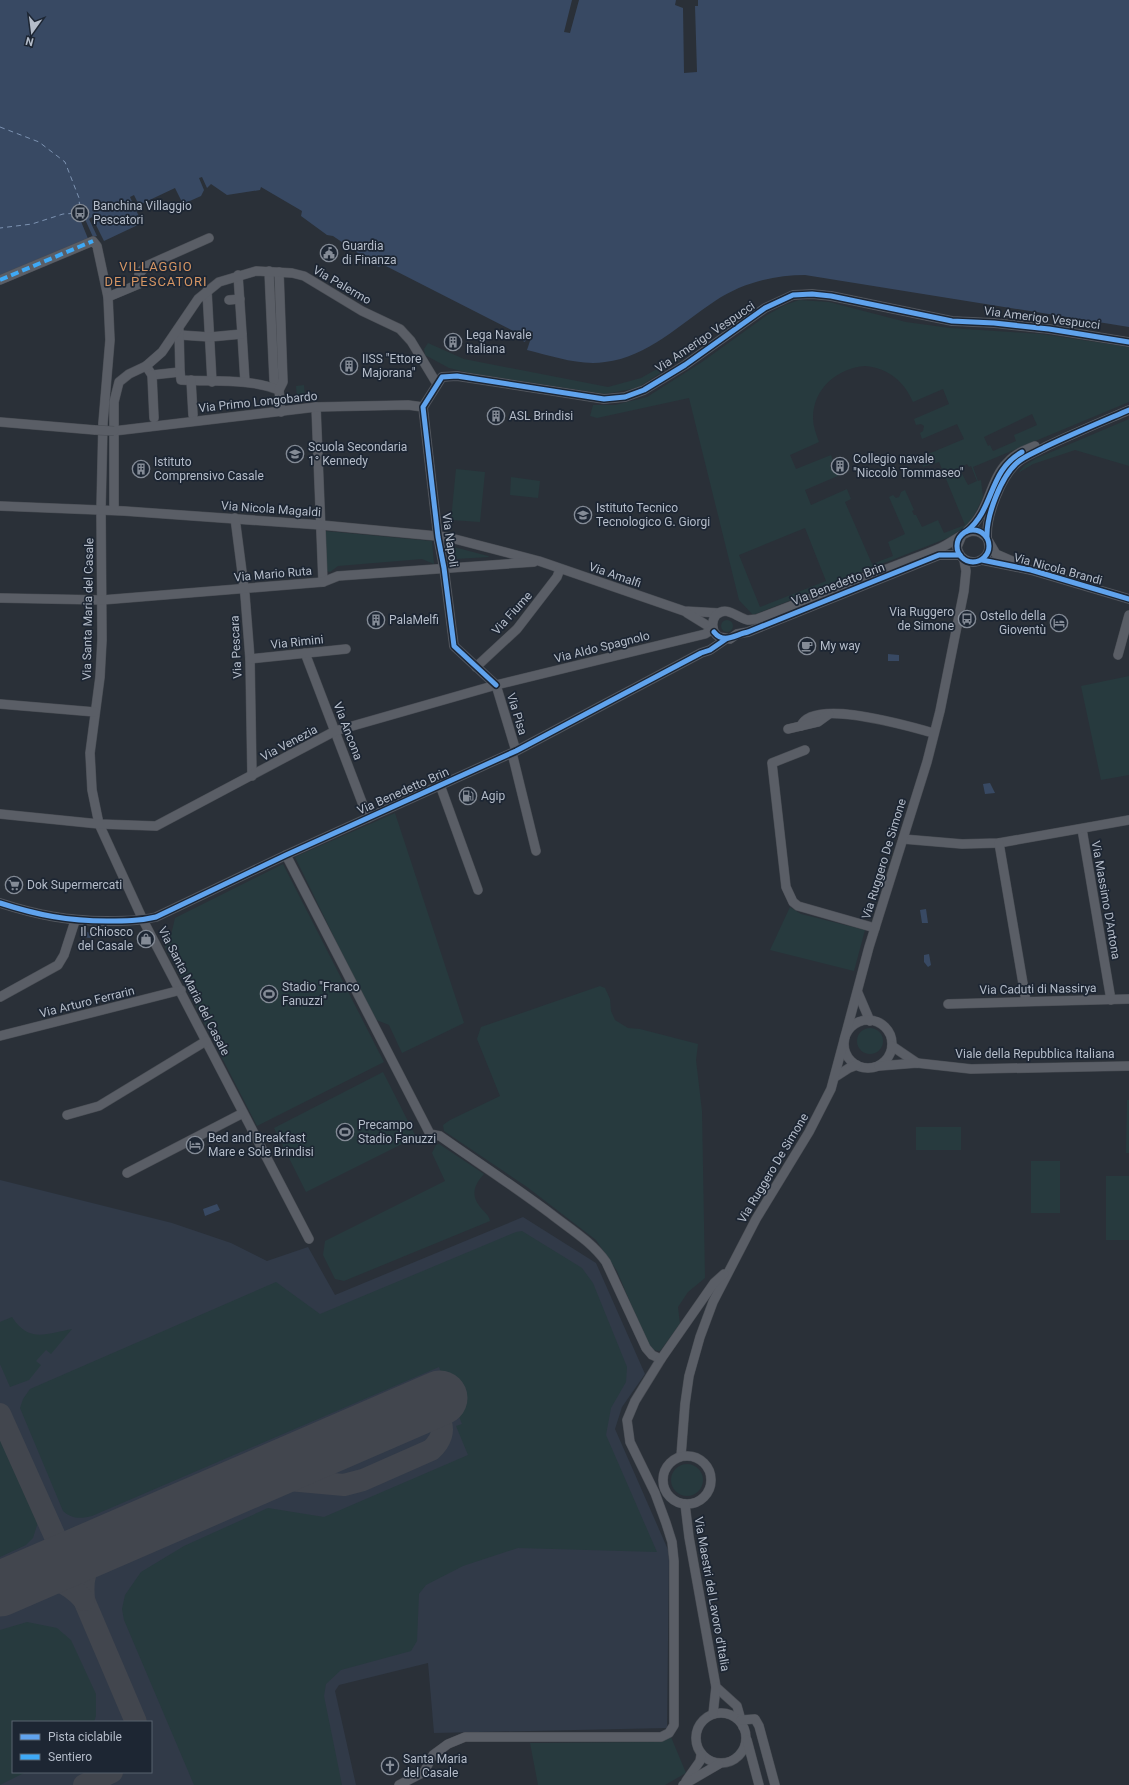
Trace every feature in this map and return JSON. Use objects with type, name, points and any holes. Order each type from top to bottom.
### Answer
[{"type":"street","points":[[108,297],[139,284],[139,274],[146,266],[209,238]]},
{"type":"street","name":"Via Santa Maria del Casale","points":[[0,280],[93,242],[99,253],[108,297],[110,340],[103,423],[100,677],[90,753],[92,790],[99,824],[143,920],[181,990],[309,1239]]},
{"type":"street","name":"Via Palermo","points":[[114,510],[114,402],[119,382],[129,374],[146,366],[162,352],[179,332],[198,299],[219,282],[238,275],[256,271],[280,272],[304,276],[362,311],[400,328],[437,384]]},
{"type":"street","points":[[269,271],[274,380],[279,390],[281,412]]},
{"type":"street","points":[[279,390],[283,382],[280,272]]},
{"type":"street","points":[[238,275],[244,382]]},
{"type":"street","points":[[207,291],[212,382]]},
{"type":"street","name":"Via Amerigo Vespucci","points":[[437,384],[442,377],[457,376],[604,399],[625,397],[644,390],[685,365],[765,308],[795,294],[831,296],[952,321],[994,323],[1049,329],[1129,342]]},
{"type":"street","points":[[229,300],[240,299]]},
{"type":"street","points":[[242,334],[210,336],[179,332],[181,380],[244,382],[267,386],[279,390]]},
{"type":"street","points":[[146,366],[152,375],[154,418]]},
{"type":"street","points":[[152,375],[180,372]]},
{"type":"street","points":[[191,380],[193,415]]},
{"type":"street","points":[[424,407],[437,384]]},
{"type":"street","name":"Via Primo Longobardo","points":[[0,422],[114,431],[316,407],[408,405],[424,407]]},
{"type":"street","points":[[316,407],[323,582]]},
{"type":"street","name":"Via Napoli","points":[[424,407],[438,537],[444,568],[454,646],[496,685]]},
{"type":"street","points":[[988,540],[980,532],[965,533],[957,547],[962,557],[971,562],[980,561],[989,552],[988,523],[990,512],[1011,470],[1024,458],[1063,438],[1129,410]]},
{"type":"street","name":"Via Benedetto Brin","points":[[701,653],[709,646],[714,631],[713,620],[719,613],[729,611],[737,617],[749,620],[757,619],[946,546],[965,533],[981,515],[997,478],[1008,461],[1034,446],[1063,438]]},
{"type":"street","name":"Via Nicola Magaldi","points":[[0,506],[101,509],[234,518],[438,537]]},
{"type":"street","name":"Via Pescara","points":[[234,518],[250,659],[252,776]]},
{"type":"street","name":"Via Amalfi","points":[[438,537],[485,546],[539,562],[684,611],[714,631]]},
{"type":"street","name":"Via Nicola Brandi","points":[[988,540],[996,554],[1031,570]]},
{"type":"street","name":"Via Benedetto Brin","points":[[0,903],[33,914],[75,921],[143,920],[172,911],[286,855],[514,752],[701,653],[710,650],[726,639],[737,634],[748,632],[939,555],[962,557]]},
{"type":"street","name":"Via Ruggero De Simone","points":[[728,1270],[756,1219],[823,1107],[835,1077],[875,928],[934,732],[964,591],[966,571],[962,557]]},
{"type":"street","name":"Via Nicola Brandi","points":[[980,561],[1031,570],[1129,599]]},
{"type":"street","name":"Via Ruggero De Simone","points":[[964,591],[969,584],[971,573],[980,561]]},
{"type":"street","name":"Via Amalfi","points":[[444,568],[539,562]]},
{"type":"street","name":"Via Mario Ruta","points":[[0,598],[102,600],[323,582],[338,576],[444,568]]},
{"type":"street","name":"Via Fiume","points":[[476,667],[517,629],[557,577],[560,569]]},
{"type":"street","name":"Via Amalfi","points":[[684,611],[719,613]]},
{"type":"street","points":[[1118,655],[1129,615]]},
{"type":"street","points":[[737,617],[740,624],[737,634]]},
{"type":"street","points":[[699,621],[701,629],[699,636]]},
{"type":"street","points":[[714,631],[719,637],[726,639]]},
{"type":"street","name":"Via Aldo Spagnolo","points":[[496,685],[699,636],[714,631]]},
{"type":"street","name":"Via Rimini","points":[[250,659],[346,649]]},
{"type":"street","name":"Via Ancona","points":[[305,654],[336,731],[368,818]]},
{"type":"street","name":"Via Venezia","points":[[0,814],[99,824],[156,826],[336,731],[496,685]]},
{"type":"street","name":"Via Pisa","points":[[496,685],[514,752]]},
{"type":"street","points":[[0,704],[95,712]]},
{"type":"street","points":[[788,728],[818,722],[829,714],[854,715],[934,732]]},
{"type":"street","points":[[805,750],[772,763],[786,887],[790,898],[798,906],[875,928]]},
{"type":"street","points":[[514,752],[536,851]]},
{"type":"street","name":"Via Benedetto Brin","points":[[440,785],[478,890]]},
{"type":"street","name":"Via Massimo D'Antona","points":[[903,839],[962,844],[998,843],[1129,820]]},
{"type":"street","name":"Via Massimo D'Antona","points":[[1082,829],[1111,1000]]},
{"type":"street","points":[[998,843],[1026,1001]]},
{"type":"street","points":[[286,855],[430,1134],[440,1136],[532,1200],[582,1237],[600,1253],[606,1262],[646,1348],[652,1355],[661,1359]]},
{"type":"street","points":[[0,997],[58,965],[64,955],[75,921]]},
{"type":"street","name":"Via Arturo Ferrarin","points":[[2,1034],[181,990]]},
{"type":"street","points":[[845,1040],[846,1054],[857,1065],[864,1068],[879,1066],[890,1056],[892,1046],[890,1034],[880,1023],[870,1020],[858,993]]},
{"type":"street","name":"Via Caduti di Nassirya","points":[[948,1004],[1129,999]]},
{"type":"street","name":"Via Ruggero De Simone","points":[[845,1040],[852,1027],[858,1022],[870,1020]]},
{"type":"street","points":[[67,1115],[99,1106],[206,1041]]},
{"type":"street","name":"Viale della Repubblica Italiana","points":[[892,1046],[917,1063]]},
{"type":"street","name":"Viale della Repubblica Italiana","points":[[879,1066],[917,1063],[971,1069],[1129,1066]]},
{"type":"street","points":[[835,1077],[857,1065]]},
{"type":"street","points":[[127,1173],[243,1113]]},
{"type":"street","points":[[399,1785],[424,1772],[433,1756],[448,1744],[465,1737],[661,1736],[669,1733],[674,1726],[674,1562],[672,1542],[655,1493],[630,1442],[627,1430],[627,1420],[630,1412],[661,1359],[714,1283],[728,1270]]},
{"type":"street","points":[[681,1456],[689,1376],[700,1337],[728,1270]]},
{"type":"street","name":"Via Maestri del Lavoro d'Italia","points":[[681,1456],[692,1456],[699,1459],[705,1464],[711,1477],[708,1492],[697,1502],[685,1504],[675,1501],[669,1496],[663,1482],[666,1468],[670,1462],[681,1456]]},
{"type":"street","name":"Via Maestri del Lavoro d'Italia","points":[[685,1504],[689,1537],[716,1687],[737,1706],[742,1723]]},
{"type":"street","points":[[713,1714],[716,1687]]},
{"type":"street","points":[[746,1738],[743,1750],[736,1759],[727,1763],[719,1764],[711,1762],[701,1755],[696,1743],[696,1734],[703,1720],[713,1714],[727,1714],[735,1717],[742,1723],[759,1785]]},
{"type":"street","points":[[742,1723],[755,1719],[759,1726],[775,1785]]},
{"type":"street","points":[[682,1785],[695,1769],[701,1755]]},
{"type":"street","points":[[736,1759],[754,1766]]},
{"type":"street","points":[[682,1785],[719,1764]]},
{"type":"shaded area","points":[[0,1180],[172,1223],[231,1243],[267,1261],[308,1247],[335,1295],[523,1217],[596,1263],[645,1374],[622,1407],[615,1429],[669,1552],[667,1728],[434,1733],[428,1663],[339,1685],[335,1691],[356,1785],[0,1785]]},
{"type":"green space","points":[[799,300],[829,302],[906,322],[950,328],[1041,334],[1129,347],[1129,402],[973,467],[978,481],[981,480],[983,497],[971,522],[950,537],[753,615],[739,600],[689,398],[597,418],[590,416],[593,405],[615,405],[647,397],[702,362],[767,315],[785,305]],"holes":[[[865,366],[873,367],[888,373],[900,382],[913,402],[943,389],[949,404],[914,419],[916,425],[921,424],[924,426],[923,431],[920,433],[922,439],[957,424],[964,439],[921,457],[923,467],[939,462],[965,525],[944,533],[938,520],[922,527],[916,515],[914,515],[912,511],[914,510],[905,490],[901,492],[899,497],[896,498],[893,495],[889,497],[905,534],[888,542],[893,556],[872,564],[845,502],[851,499],[847,489],[811,505],[805,490],[840,475],[837,469],[834,470],[830,467],[830,463],[833,461],[831,455],[796,469],[790,455],[819,442],[814,427],[813,418],[817,398],[822,389],[837,375]],[[1032,414],[1037,425],[1014,435],[1016,441],[993,451],[990,445],[988,446],[984,437]],[[967,464],[969,467],[971,466],[977,481],[968,485],[960,470],[962,469],[961,467]],[[805,528],[826,581],[760,607],[739,555]]]},
{"type":"green space","points":[[428,343],[464,359],[608,387],[641,378],[680,356],[682,359],[637,388],[605,394],[474,374],[449,368],[425,355],[424,349]]},
{"type":"green space","points":[[304,385],[305,398],[297,399],[296,386]]},
{"type":"green space","points":[[1129,419],[1129,466],[1075,450],[1033,464],[1018,473],[1025,465],[1037,458]]},
{"type":"green space","points":[[456,469],[485,472],[480,522],[451,520]]},
{"type":"green space","points":[[511,477],[540,481],[538,498],[510,495]]},
{"type":"green space","points":[[325,531],[432,541],[434,564],[422,559],[338,566],[330,572],[327,571]]},
{"type":"green space","points":[[454,547],[489,557],[455,559],[452,549]]},
{"type":"green space","points":[[729,620],[732,621],[732,631],[725,632],[722,631],[721,624],[722,621]]},
{"type":"green space","points":[[1129,676],[1129,775],[1101,780],[1081,686]]},
{"type":"green space","points":[[395,813],[464,1023],[402,1053],[389,1025],[374,1019],[295,857]]},
{"type":"green space","name":"Stadio \"Franco Fanuzzi\"","points":[[283,864],[384,1062],[257,1126],[165,947],[171,935],[175,918]]},
{"type":"green space","points":[[790,907],[801,914],[865,930],[854,971],[770,950]]},
{"type":"green space","points":[[600,986],[605,988],[610,999],[611,1011],[615,1020],[628,1028],[640,1029],[698,1044],[696,1060],[702,1111],[705,1278],[688,1292],[678,1307],[680,1324],[660,1351],[653,1350],[648,1345],[617,1271],[596,1240],[527,1187],[444,1131],[443,1125],[450,1120],[500,1096],[477,1039],[481,1027]]},
{"type":"green space","points":[[870,1028],[879,1032],[883,1041],[879,1050],[870,1054],[861,1050],[857,1041],[861,1032]]},
{"type":"green space","name":"Precampo Stadio Fanuzzi","points":[[383,1072],[416,1137],[306,1192],[274,1128]]},
{"type":"green space","points":[[1127,1100],[1129,1100],[1129,1153],[1126,1153]]},
{"type":"green space","points":[[916,1127],[961,1127],[961,1150],[916,1150]]},
{"type":"green space","points":[[439,1144],[484,1174],[476,1186],[474,1194],[475,1199],[490,1221],[344,1281],[335,1279],[323,1255],[325,1241],[445,1181],[432,1153],[436,1145]]},
{"type":"green space","points":[[1031,1161],[1060,1161],[1060,1213],[1031,1213]]},
{"type":"green space","points":[[1106,1176],[1129,1176],[1129,1240],[1106,1240]]},
{"type":"green space","points":[[522,1231],[582,1268],[593,1283],[627,1367],[626,1382],[611,1408],[606,1435],[657,1552],[518,1548],[463,1566],[426,1585],[419,1594],[417,1641],[411,1651],[341,1670],[326,1684],[324,1696],[342,1785],[194,1785],[124,1620],[122,1609],[125,1595],[141,1572],[184,1546],[268,1508],[324,1517],[468,1455],[456,1426],[462,1424],[439,1367],[92,1516],[84,1518],[73,1517],[63,1511],[20,1408],[23,1399],[30,1389],[276,1282],[320,1314],[516,1232]]},
{"type":"green space","points":[[12,1317],[18,1325],[31,1334],[38,1335],[72,1329],[51,1354],[46,1350],[36,1361],[41,1365],[29,1380],[10,1387],[0,1364],[0,1322]]},
{"type":"green space","points":[[0,1435],[38,1522],[33,1538],[26,1545],[0,1557]]},
{"type":"green space","points":[[684,1464],[690,1464],[700,1471],[703,1480],[702,1486],[696,1493],[690,1496],[684,1496],[674,1489],[671,1483],[671,1477],[678,1467]]},
{"type":"green space","points":[[27,1622],[57,1628],[71,1640],[96,1694],[96,1716],[94,1721],[12,1721],[12,1773],[24,1773],[0,1785],[0,1630]]},
{"type":"green space","points":[[671,1737],[686,1773],[665,1785],[538,1785],[530,1743],[654,1742]]},
{"type":"water","points":[[0,0],[572,0],[564,32],[570,33],[579,0],[676,0],[675,5],[683,8],[684,73],[697,72],[695,6],[698,6],[698,0],[1129,0],[1129,327],[805,275],[793,275],[770,278],[736,289],[715,301],[663,338],[635,354],[621,359],[605,362],[576,362],[527,350],[533,332],[529,331],[525,342],[523,341],[525,337],[382,264],[379,267],[367,262],[358,253],[333,236],[327,235],[301,216],[302,211],[261,187],[260,190],[227,195],[211,184],[207,188],[202,177],[199,178],[204,190],[201,196],[183,204],[175,188],[139,205],[134,195],[130,197],[142,223],[104,241],[92,217],[89,219],[97,236],[93,237],[84,217],[80,219],[89,241],[0,277]]},
{"type":"water","points":[[888,654],[899,655],[899,661],[888,661]]},
{"type":"water","points":[[990,783],[995,793],[985,794],[983,784]]},
{"type":"water","points":[[926,909],[928,923],[922,923],[920,910]]},
{"type":"water","points":[[88,932],[92,935],[90,938],[81,937],[81,933]]},
{"type":"water","points":[[929,954],[931,965],[928,967],[924,962],[924,955]]},
{"type":"water","points":[[217,1204],[220,1210],[205,1216],[203,1209]]},
{"type":"pier","points":[[87,209],[90,214],[76,221],[74,215]]},
{"type":"ferry route","points":[[0,127],[39,142],[65,162],[79,198],[80,213],[63,214],[32,224],[0,228]]},
{"type":"taxiway","points":[[253,1479],[267,1478],[344,1485],[363,1480],[431,1450],[437,1443],[441,1436],[442,1429],[437,1417],[423,1410],[414,1409]]},
{"type":"taxiway","points":[[0,1414],[66,1561]]},
{"type":"taxiway","points":[[112,1542],[104,1548],[88,1566],[84,1581],[84,1600],[136,1721]]},
{"type":"taxiway","points":[[23,1579],[41,1578],[56,1581],[71,1588],[84,1600]]},
{"type":"taxiway","points":[[84,1785],[110,1773]]},
{"type":"runway","points":[[0,1589],[440,1398]]},
{"type":"marked path","points":[[0,280],[93,241]]},
{"type":"cycle path","points":[[496,685],[454,646],[444,568],[438,537],[423,407],[442,377],[457,376],[604,399],[625,397],[644,390],[685,365],[765,308],[793,295],[812,294],[831,296],[952,321],[994,323],[1049,329],[1129,342]]},
{"type":"cycle path","points":[[987,538],[989,519],[1000,486],[1018,462],[1055,442],[1129,410]]},
{"type":"cycle path","points":[[967,531],[983,512],[997,479],[1003,469],[1011,460],[1022,452]]},
{"type":"cycle path","points":[[970,530],[976,530],[986,537],[989,546],[988,552],[982,559],[976,562],[970,562],[960,555],[957,549],[957,543],[964,533],[970,530]]},
{"type":"cycle path","points":[[714,632],[722,638],[730,638],[939,555],[960,555]]},
{"type":"cycle path","points":[[982,560],[1031,570],[1129,599]]},
{"type":"cycle path","points":[[0,903],[40,914],[79,920],[126,921],[156,917],[286,855],[516,751],[701,653],[710,650],[726,639]]},
{"type":"place","name":"Banchina Villaggio Pescatori","points":[[80,213]]},
{"type":"place","name":"Guardia di Finanza","points":[[329,253]]},
{"type":"place","name":"Lega Navale Italiana","points":[[453,342]]},
{"type":"place","name":"IISS \"Ettore Majorana\"","points":[[349,366]]},
{"type":"place","name":"ASL Brindisi","points":[[496,416]]},
{"type":"place","name":"Scuola Secondaria 1° Kennedy","points":[[295,454]]},
{"type":"place","name":"Collegio navale \"Niccolò Tommaseo\"","points":[[840,466]]},
{"type":"place","name":"Istituto Comprensivo Casale","points":[[141,469]]},
{"type":"place","name":"Istituto Tecnico Tecnologico G. Giorgi","points":[[583,515]]},
{"type":"place","name":"Via Ruggero de Simone","points":[[967,619]]},
{"type":"place","name":"PalaMelfi","points":[[376,620]]},
{"type":"place","name":"Ostello della Gioventù","points":[[1059,623]]},
{"type":"place","name":"My way","points":[[807,646]]},
{"type":"place","name":"Agip","points":[[468,796]]},
{"type":"place","name":"Dok Supermercati","points":[[14,885]]},
{"type":"place","name":"Il Chiosco del Casale","points":[[146,939]]},
{"type":"place","name":"Stadio \"Franco Fanuzzi\"","points":[[269,994]]},
{"type":"place","name":"Precampo Stadio Fanuzzi","points":[[345,1132]]},
{"type":"place","name":"Bed and Breakfast Mare e Sole Brindisi","points":[[195,1145]]},
{"type":"place","name":"Santa Maria del Casale","points":[[390,1766]]},
{"type":"district","name":"VILLAGGIO DEI PESCATORI","points":[[156,274]]}]
